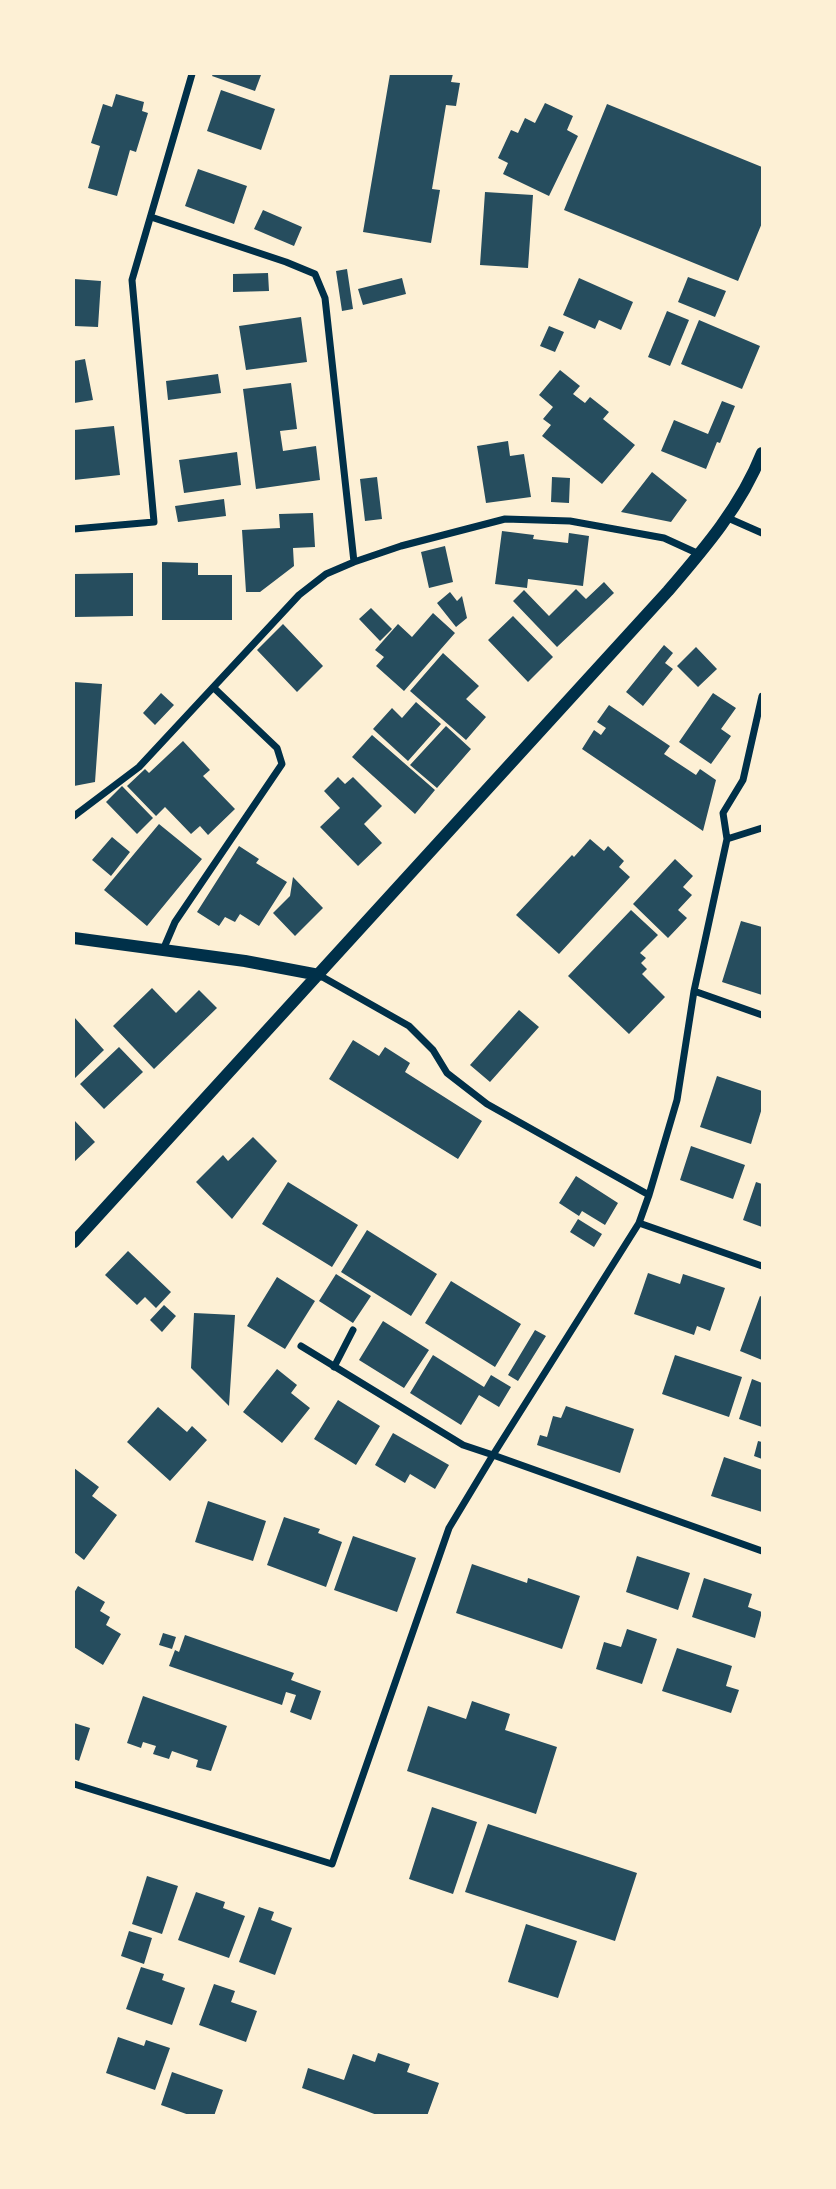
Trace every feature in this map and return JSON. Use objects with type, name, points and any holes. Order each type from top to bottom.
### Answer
[{"type":"street","points":[[74,529],[154,522],[132,280],[192,74]]},
{"type":"street","points":[[151,217],[315,274],[325,299],[354,562]]},
{"type":"street","points":[[74,1242],[659,601],[728,519],[752,479],[762,453]]},
{"type":"street","points":[[728,519],[762,533]]},
{"type":"street","points":[[74,816],[139,767],[299,595],[326,574],[354,562],[401,546],[505,520],[583,523],[664,538],[699,554]]},
{"type":"street","points":[[163,950],[175,922],[282,764],[277,748],[214,688]]},
{"type":"street","points":[[74,1784],[332,1864],[449,1528],[639,1223],[677,1100],[694,991],[727,839],[723,813],[743,780],[762,696]]},
{"type":"street","points":[[727,839],[762,828]]},
{"type":"street","points":[[74,937],[245,961],[319,975],[409,1026],[433,1050],[447,1073],[487,1104],[649,1195]]},
{"type":"street","points":[[694,991],[762,1015]]},
{"type":"street","points":[[639,1223],[762,1266]]},
{"type":"street","points":[[334,1367],[353,1330]]},
{"type":"street","points":[[301,1346],[463,1445],[762,1551]]},
{"type":"building","points":[[390,74],[453,74],[451,82],[460,83],[456,106],[446,105],[432,189],[440,190],[431,243],[363,232]]},
{"type":"building","points":[[261,75],[255,91],[212,76]]},
{"type":"building","points":[[221,90],[275,109],[261,150],[207,131]]},
{"type":"building","points":[[116,94],[144,102],[142,111],[148,113],[136,152],[130,150],[117,196],[88,188],[100,146],[91,143],[103,104],[112,107]]},
{"type":"building","points":[[545,103],[573,116],[567,130],[578,136],[549,196],[503,174],[508,163],[498,158],[511,130],[518,133],[525,118],[535,123]]},
{"type":"building","points":[[607,104],[762,167],[762,223],[738,281],[564,210]]},
{"type":"building","points":[[198,169],[247,186],[234,224],[185,206]]},
{"type":"building","points":[[485,192],[533,195],[528,268],[480,265]]},
{"type":"building","points":[[263,210],[302,227],[294,246],[254,229]]},
{"type":"building","points":[[347,269],[353,309],[342,311],[336,271]]},
{"type":"building","points":[[268,273],[269,291],[233,292],[233,274]]},
{"type":"building","points":[[688,277],[726,291],[715,317],[678,302]]},
{"type":"building","points":[[402,278],[406,294],[363,305],[358,289]]},
{"type":"building","points":[[579,278],[633,302],[621,330],[599,320],[595,329],[563,315]]},
{"type":"building","points":[[74,279],[101,281],[98,327],[74,326]]},
{"type":"building","points":[[667,311],[689,320],[670,366],[648,357]]},
{"type":"building","points":[[301,317],[307,362],[246,370],[239,326]]},
{"type":"building","points":[[699,320],[760,346],[742,389],[681,364]]},
{"type":"building","points":[[549,326],[564,332],[555,352],[540,346]]},
{"type":"building","points":[[85,359],[93,400],[74,403],[74,361]]},
{"type":"building","points":[[560,370],[580,386],[573,394],[585,403],[590,397],[609,412],[603,419],[635,445],[602,484],[542,436],[551,425],[543,419],[553,407],[539,395]]},
{"type":"building","points":[[218,374],[221,393],[168,400],[166,381]]},
{"type":"building","points":[[291,383],[297,429],[280,431],[283,451],[316,446],[320,480],[256,489],[243,389]]},
{"type":"building","points":[[722,401],[735,406],[706,469],[661,451],[674,420],[708,434]]},
{"type":"building","points":[[114,426],[120,475],[74,480],[74,430]]},
{"type":"building","points":[[508,441],[510,456],[524,454],[531,497],[486,503],[477,446]]},
{"type":"building","points":[[237,452],[241,485],[184,493],[179,460]]},
{"type":"building","points":[[652,472],[687,500],[671,522],[621,512]]},
{"type":"building","points":[[377,477],[382,519],[365,521],[360,479]]},
{"type":"building","points":[[552,477],[570,478],[569,503],[551,502]]},
{"type":"building","points":[[224,499],[226,516],[178,522],[175,506]]},
{"type":"building","points":[[313,513],[315,547],[293,548],[294,566],[260,592],[246,592],[242,530],[280,528],[279,514]]},
{"type":"building","points":[[502,531],[534,535],[533,539],[568,543],[569,533],[589,536],[583,586],[528,579],[527,588],[495,584]]},
{"type":"building","points":[[445,546],[453,582],[429,588],[421,552]]},
{"type":"building","points":[[162,562],[198,563],[198,575],[232,575],[232,620],[162,620]]},
{"type":"building","points":[[133,573],[133,616],[74,617],[74,574]]},
{"type":"building","points":[[604,582],[614,593],[557,647],[513,601],[524,590],[549,616],[576,589],[586,599]]},
{"type":"building","points":[[450,592],[457,601],[462,596],[467,618],[456,627],[437,603]]},
{"type":"building","points":[[371,608],[392,629],[380,641],[359,619]]},
{"type":"building","points":[[433,613],[455,633],[404,691],[376,666],[384,657],[375,650],[398,624],[412,637]]},
{"type":"building","points":[[513,616],[553,657],[528,682],[488,640]]},
{"type":"building","points":[[283,624],[323,666],[297,692],[257,650]]},
{"type":"building","points":[[664,645],[673,653],[665,663],[673,669],[643,706],[626,692]]},
{"type":"building","points":[[696,647],[717,669],[698,687],[677,666]]},
{"type":"building","points":[[443,653],[479,686],[466,699],[486,717],[466,740],[410,691]]},
{"type":"building","points":[[74,682],[102,684],[95,782],[74,786]]},
{"type":"building","points":[[161,693],[174,705],[155,725],[143,713]]},
{"type":"building","points":[[713,693],[736,708],[721,729],[731,736],[711,764],[679,742]]},
{"type":"building","points":[[416,702],[441,724],[408,761],[373,729],[392,708],[402,718]]},
{"type":"building","points":[[609,705],[670,746],[664,754],[696,775],[700,769],[716,780],[703,831],[582,749],[594,730],[601,735],[606,728],[597,722]]},
{"type":"building","points":[[446,726],[471,749],[437,788],[410,765]]},
{"type":"building","points":[[372,735],[435,790],[415,814],[352,757]]},
{"type":"building","points":[[183,741],[210,770],[203,776],[235,809],[208,835],[200,826],[191,834],[165,807],[156,816],[127,786],[145,769],[149,773]]},
{"type":"building","points":[[338,777],[345,784],[353,777],[382,806],[364,824],[382,843],[358,866],[320,827],[340,808],[324,791]]},
{"type":"building","points":[[122,786],[153,818],[137,834],[106,802]]},
{"type":"building","points":[[159,824],[202,859],[147,926],[104,890]]},
{"type":"building","points":[[112,837],[130,852],[111,876],[92,860]]},
{"type":"building","points":[[590,839],[604,851],[608,846],[624,861],[619,867],[630,877],[559,954],[516,915]]},
{"type":"building","points":[[239,846],[259,859],[256,863],[287,882],[259,926],[240,914],[235,922],[225,917],[219,926],[197,912]]},
{"type":"building","points":[[675,859],[693,876],[683,887],[692,895],[678,910],[687,918],[668,938],[633,904]]},
{"type":"building","points":[[293,877],[323,908],[295,936],[273,913],[290,896]]},
{"type":"building","points":[[631,910],[658,935],[640,953],[646,958],[641,963],[647,969],[642,974],[665,997],[629,1034],[568,976]]},
{"type":"building","points":[[741,921],[762,927],[762,995],[722,982]]},
{"type":"building","points":[[152,988],[176,1013],[199,990],[217,1008],[154,1069],[113,1026]]},
{"type":"building","points":[[519,1010],[539,1027],[490,1082],[470,1065]]},
{"type":"building","points":[[74,1017],[104,1050],[74,1079]]},
{"type":"building","points":[[353,1040],[379,1056],[385,1047],[410,1063],[405,1072],[482,1121],[458,1159],[329,1079]]},
{"type":"building","points":[[119,1047],[143,1072],[104,1109],[80,1084]]},
{"type":"building","points":[[717,1076],[762,1091],[762,1108],[751,1144],[700,1127]]},
{"type":"building","points":[[74,1120],[95,1142],[74,1162]]},
{"type":"building","points":[[253,1137],[277,1161],[232,1219],[196,1182],[223,1155],[228,1161]]},
{"type":"building","points":[[691,1146],[745,1165],[733,1199],[680,1180]]},
{"type":"building","points":[[576,1176],[618,1203],[605,1225],[582,1211],[579,1216],[559,1203]]},
{"type":"building","points":[[288,1182],[358,1225],[332,1267],[262,1224]]},
{"type":"building","points":[[756,1182],[762,1184],[762,1227],[743,1220]]},
{"type":"building","points":[[578,1219],[602,1234],[594,1247],[570,1232]]},
{"type":"building","points":[[367,1230],[437,1274],[411,1316],[341,1272]]},
{"type":"building","points":[[128,1251],[171,1292],[156,1308],[145,1297],[137,1305],[105,1275]]},
{"type":"building","points":[[648,1273],[680,1284],[683,1274],[725,1288],[710,1331],[697,1326],[694,1335],[634,1314]]},
{"type":"building","points":[[336,1274],[371,1296],[353,1323],[319,1301]]},
{"type":"building","points":[[277,1277],[315,1301],[285,1349],[247,1326]]},
{"type":"building","points":[[451,1281],[521,1324],[495,1367],[425,1323]]},
{"type":"building","points":[[760,1296],[762,1297],[762,1360],[740,1351]]},
{"type":"building","points":[[164,1305],[176,1316],[162,1332],[150,1320]]},
{"type":"building","points":[[194,1313],[235,1315],[229,1406],[191,1368]]},
{"type":"building","points":[[383,1321],[429,1350],[404,1388],[359,1360]]},
{"type":"building","points":[[535,1330],[546,1336],[518,1381],[508,1375]]},
{"type":"building","points":[[433,1355],[484,1387],[491,1375],[511,1387],[499,1407],[479,1395],[461,1425],[410,1393]]},
{"type":"building","points":[[675,1355],[742,1377],[729,1417],[662,1394]]},
{"type":"building","points":[[277,1369],[297,1385],[291,1393],[310,1408],[282,1443],[243,1412]]},
{"type":"building","points":[[752,1379],[762,1383],[762,1427],[739,1419]]},
{"type":"building","points":[[338,1400],[380,1426],[356,1465],[314,1439]]},
{"type":"building","points":[[566,1406],[634,1429],[620,1473],[537,1445],[540,1435],[547,1437],[553,1416],[561,1418]]},
{"type":"building","points":[[158,1407],[187,1432],[192,1426],[207,1440],[170,1481],[127,1442]]},
{"type":"building","points":[[393,1433],[449,1465],[435,1489],[410,1474],[405,1483],[375,1465]]},
{"type":"building","points":[[758,1441],[762,1442],[762,1459],[754,1456]]},
{"type":"building","points":[[724,1457],[762,1470],[762,1512],[711,1496]]},
{"type":"building","points":[[74,1468],[99,1487],[92,1496],[117,1515],[84,1560],[74,1552]]},
{"type":"building","points":[[208,1501],[266,1521],[253,1561],[195,1542]]},
{"type":"building","points":[[284,1517],[320,1529],[318,1533],[342,1542],[326,1587],[267,1565]]},
{"type":"building","points":[[353,1536],[416,1558],[397,1612],[334,1590]]},
{"type":"building","points":[[637,1556],[690,1573],[678,1610],[626,1592]]},
{"type":"building","points":[[472,1564],[527,1583],[528,1578],[580,1596],[562,1649],[456,1613]]},
{"type":"building","points":[[704,1578],[752,1594],[748,1607],[762,1612],[755,1638],[692,1617]]},
{"type":"building","points":[[78,1586],[105,1602],[100,1611],[110,1617],[106,1625],[121,1634],[103,1665],[74,1647],[74,1593]]},
{"type":"building","points":[[627,1629],[657,1639],[642,1684],[596,1669],[604,1642],[621,1647]]},
{"type":"building","points":[[163,1633],[176,1637],[172,1649],[159,1645]]},
{"type":"building","points":[[185,1635],[294,1673],[291,1680],[321,1691],[311,1720],[290,1712],[296,1695],[286,1692],[282,1705],[169,1666],[175,1650],[179,1652]]},
{"type":"building","points":[[677,1648],[732,1666],[726,1686],[739,1690],[731,1713],[662,1691]]},
{"type":"building","points":[[143,1696],[227,1726],[211,1771],[196,1767],[198,1760],[172,1751],[169,1759],[153,1754],[156,1746],[143,1742],[141,1748],[127,1743]]},
{"type":"building","points":[[472,1701],[510,1714],[505,1730],[557,1747],[536,1814],[407,1771],[428,1706],[466,1719]]},
{"type":"building","points":[[74,1723],[90,1728],[79,1761],[74,1759]]},
{"type":"building","points":[[432,1807],[477,1822],[453,1894],[409,1879]]},
{"type":"building","points":[[488,1824],[637,1873],[615,1941],[465,1892]]},
{"type":"building","points":[[147,1876],[178,1886],[162,1934],[132,1924]]},
{"type":"building","points":[[196,1892],[225,1902],[223,1908],[245,1916],[229,1958],[178,1940]]},
{"type":"building","points":[[259,1907],[274,1912],[271,1920],[292,1928],[275,1975],[239,1962]]},
{"type":"building","points":[[526,1924],[577,1941],[558,1998],[508,1982]]},
{"type":"building","points":[[129,1931],[152,1938],[144,1964],[121,1956]]},
{"type":"building","points":[[141,1967],[164,1974],[162,1980],[185,1988],[172,2025],[126,2009]]},
{"type":"building","points":[[214,1984],[235,1991],[231,2002],[257,2011],[246,2042],[199,2025]]},
{"type":"building","points":[[118,2037],[144,2046],[146,2040],[170,2048],[155,2090],[106,2073]]},
{"type":"building","points":[[378,2053],[410,2064],[407,2072],[439,2083],[427,2116],[380,2116],[302,2088],[308,2068],[344,2080],[353,2054],[375,2062]]},
{"type":"building","points":[[172,2072],[223,2090],[214,2116],[192,2116],[161,2105]]}]
